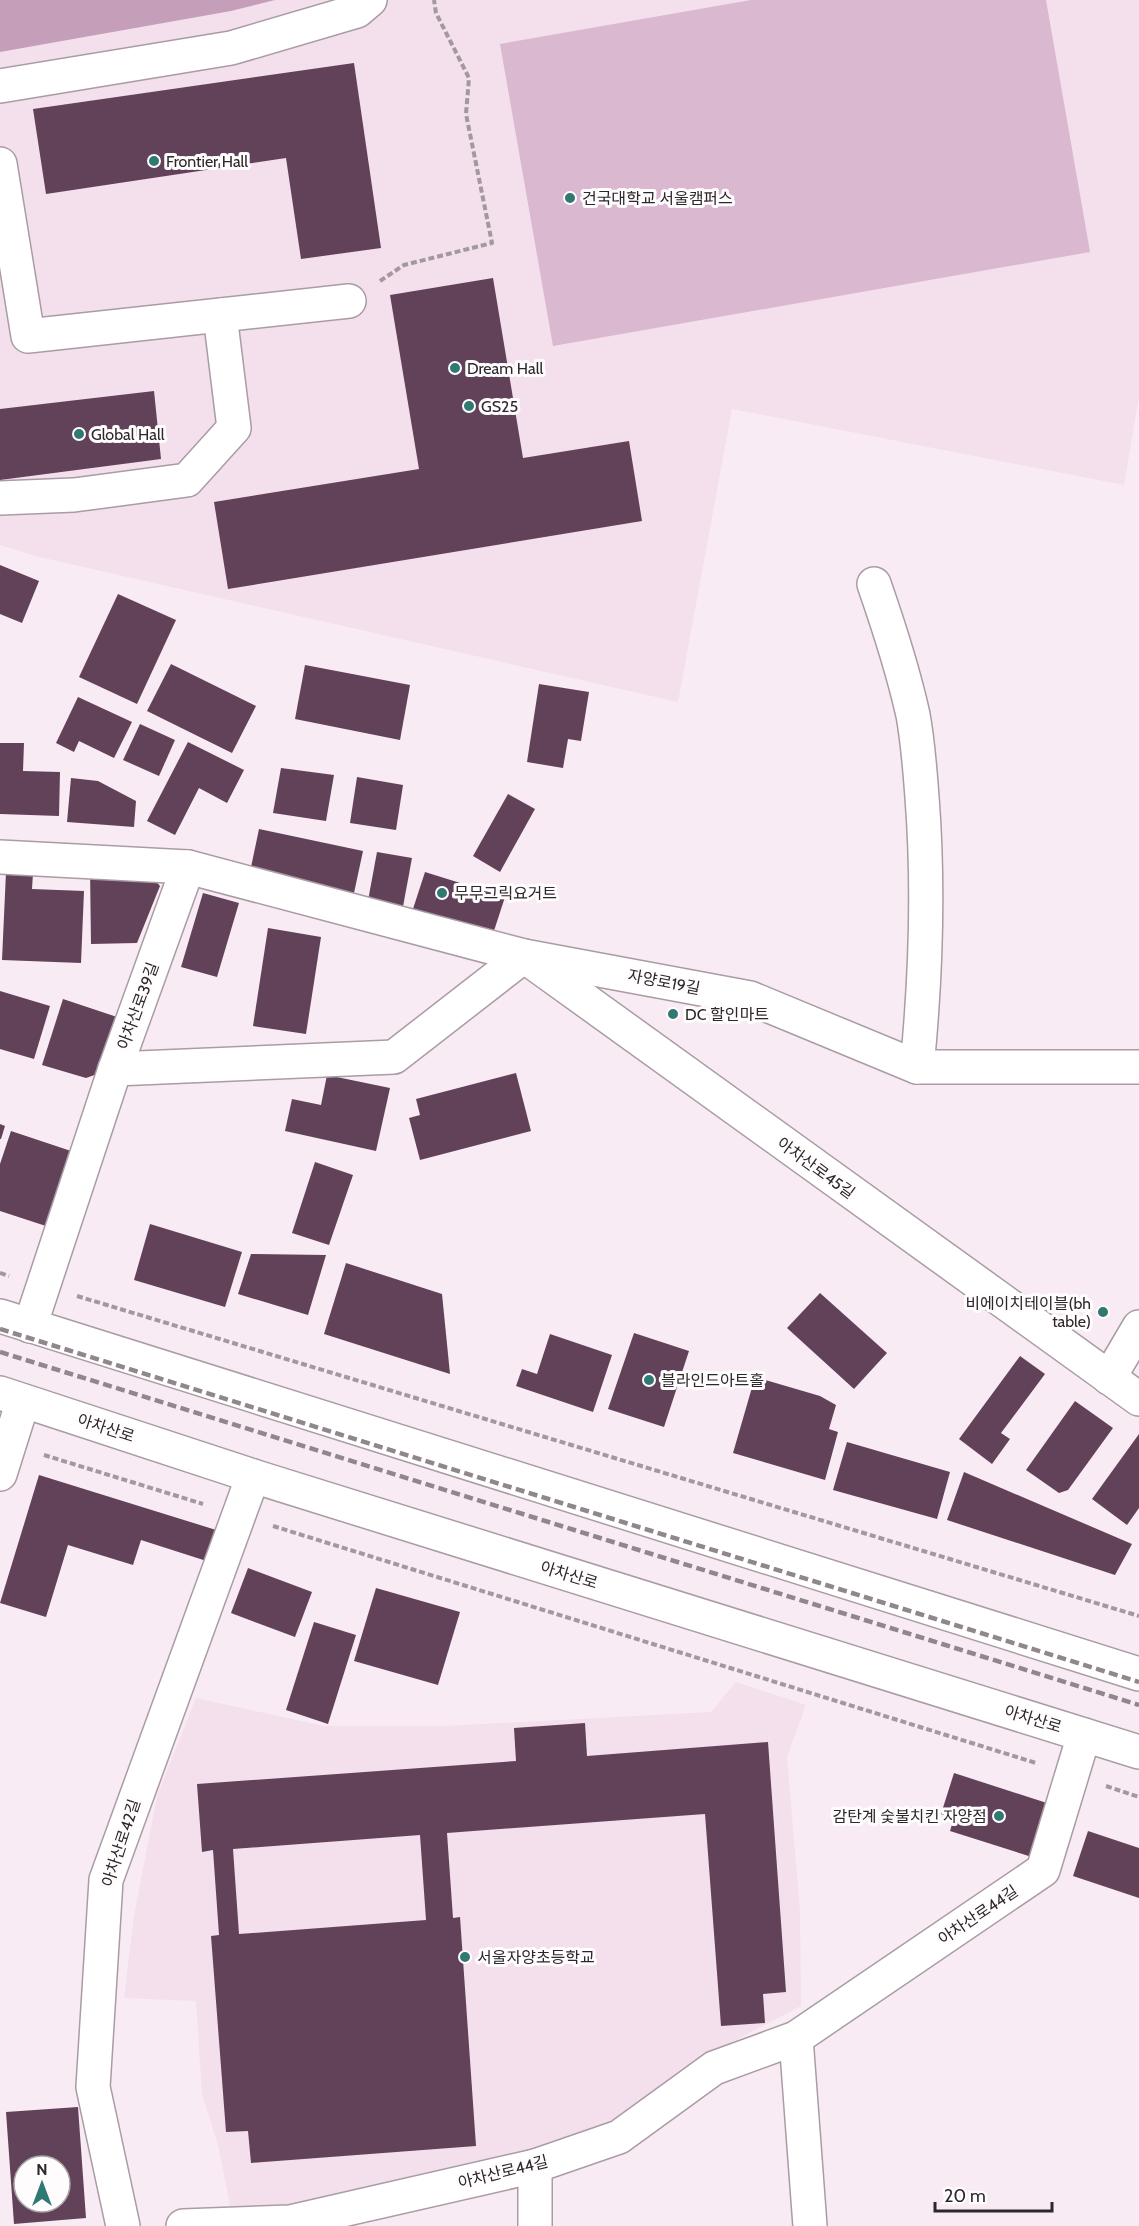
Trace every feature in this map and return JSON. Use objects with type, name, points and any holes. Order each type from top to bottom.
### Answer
[{"type":"street","points":[[0,86],[231,48],[357,11],[370,0]]},
{"type":"street","points":[[0,164],[28,336],[349,301]]},
{"type":"street","points":[[0,498],[74,495],[187,480],[234,428],[220,315]]},
{"type":"street","points":[[874,584],[899,657],[913,717],[920,769],[926,852],[926,923],[925,979],[917,1067]]},
{"type":"street","points":[[0,857],[188,867]]},
{"type":"street","name":"자양로19길","points":[[188,867],[524,956],[750,998],[917,1067],[1139,1067]]},
{"type":"street","name":"아차산로39길","points":[[15,1321],[43,1286],[115,1069],[188,867]]},
{"type":"street","points":[[115,1069],[394,1058],[524,956]]},
{"type":"street","name":"아차산로45길","points":[[524,956],[1139,1399]]},
{"type":"street","points":[[15,1321],[1139,1674]]},
{"type":"street","points":[[1109,1378],[1139,1327]]},
{"type":"street","points":[[5,1459],[11,1397]]},
{"type":"street","name":"아차산로","points":[[11,1397],[253,1476],[1139,1752]]},
{"type":"street","name":"아차산로42길","points":[[123,2226],[93,2087],[106,1880],[253,1476]]},
{"type":"street","name":"아차산로44길","points":[[183,2226],[290,2222],[535,2166],[619,2137],[714,2068],[796,2038],[1043,1870],[1084,1735]]},
{"type":"street","points":[[796,2038],[810,2226]]},
{"type":"street","points":[[535,2166],[535,2226]]},
{"type":"path","points":[[402,266],[492,243],[466,114],[470,78],[436,13],[434,0]]},
{"type":"path","points":[[0,1273],[1139,1616]]},
{"type":"path","points":[[5,1459],[239,1515],[1072,1774],[1139,1797]]},
{"type":"shaded area","name":"건국대학교 서울캠퍼스","points":[[0,0],[1139,0],[1139,396],[1124,485],[732,409],[678,702],[35,556],[0,545]]},
{"type":"shaded area","points":[[0,0],[275,0],[231,11],[0,52]]},
{"type":"shaded area","points":[[751,0],[1046,0],[1090,252],[553,346],[500,44]]},
{"type":"shaded area","name":"서울자양초등학교","points":[[736,1682],[806,1705],[787,1757],[800,1911],[801,2006],[682,2068],[612,2128],[543,2151],[341,2197],[257,2209],[231,2210],[218,2145],[202,2095],[196,2001],[124,1998],[134,1916],[157,1796],[196,1698],[324,1726],[444,1726],[711,1712]]},
{"type":"building","name":"Frontier Hall","points":[[354,63],[381,248],[301,259],[286,158],[46,194],[33,109]]},
{"type":"building","name":"Dream Hall","points":[[493,278],[523,458],[629,441],[642,521],[228,589],[214,502],[419,469],[390,295]]},
{"type":"building","name":"Global Hall","points":[[154,391],[161,459],[0,480],[0,409]]},
{"type":"building","points":[[0,565],[39,581],[22,623],[0,614]]},
{"type":"building","points":[[118,594],[176,620],[137,704],[79,677]]},
{"type":"building","points":[[171,664],[256,706],[232,753],[147,711]]},
{"type":"building","points":[[305,665],[410,685],[400,740],[295,719]]},
{"type":"building","points":[[539,684],[589,692],[581,741],[568,739],[563,768],[527,762]]},
{"type":"building","points":[[78,697],[132,722],[114,758],[79,741],[74,752],[56,743]]},
{"type":"building","points":[[140,724],[175,740],[159,776],[123,760]]},
{"type":"building","points":[[188,742],[244,770],[227,803],[199,788],[175,835],[147,821]]},
{"type":"building","points":[[0,743],[24,743],[23,771],[60,772],[59,816],[0,814]]},
{"type":"building","points":[[281,768],[334,775],[326,821],[273,813]]},
{"type":"building","points":[[357,777],[403,785],[396,830],[350,823]]},
{"type":"building","points":[[71,778],[98,781],[136,801],[134,827],[67,822]]},
{"type":"building","points":[[508,794],[535,809],[500,872],[473,856]]},
{"type":"building","points":[[259,829],[363,851],[354,893],[250,872]]},
{"type":"building","points":[[377,852],[412,858],[402,912],[367,906]]},
{"type":"building","points":[[144,868],[160,886],[137,943],[91,944],[90,869]]},
{"type":"building","points":[[6,872],[33,873],[32,889],[84,891],[81,963],[2,960]]},
{"type":"building","points":[[425,872],[505,897],[491,940],[411,915]]},
{"type":"building","points":[[203,893],[239,903],[217,977],[181,967]]},
{"type":"building","points":[[268,928],[321,937],[306,1034],[253,1026]]},
{"type":"building","points":[[0,991],[50,1006],[34,1059],[0,1049]]},
{"type":"building","points":[[63,999],[120,1018],[103,1072],[86,1078],[42,1065]]},
{"type":"building","points":[[516,1073],[531,1131],[420,1160],[409,1118],[420,1115],[416,1099]]},
{"type":"building","points":[[327,1075],[390,1088],[376,1151],[285,1131],[292,1099],[321,1105]]},
{"type":"building","points":[[0,1124],[5,1126],[1,1139],[0,1139]]},
{"type":"building","points":[[11,1131],[74,1152],[49,1227],[0,1211],[0,1164]]},
{"type":"building","points":[[315,1162],[353,1175],[329,1245],[292,1233]]},
{"type":"building","points":[[150,1224],[242,1252],[225,1307],[134,1280]]},
{"type":"building","points":[[251,1254],[326,1255],[308,1315],[238,1294]]},
{"type":"building","points":[[346,1263],[442,1294],[450,1374],[324,1334]]},
{"type":"building","points":[[820,1293],[887,1353],[854,1389],[787,1328]]},
{"type":"building","name":"블라인드아트홀","points":[[634,1333],[689,1351],[664,1427],[608,1409]]},
{"type":"building","points":[[550,1334],[612,1355],[593,1412],[516,1386],[522,1369],[537,1374]]},
{"type":"building","points":[[1020,1356],[1045,1374],[1001,1433],[1010,1439],[992,1464],[959,1439]]},
{"type":"building","points":[[755,1377],[820,1396],[836,1405],[829,1429],[838,1432],[825,1480],[733,1453]]},
{"type":"building","points":[[1075,1401],[1113,1428],[1068,1490],[1059,1493],[1026,1470]]},
{"type":"building","points":[[1139,1434],[1139,1508],[1127,1525],[1092,1499]]},
{"type":"building","points":[[847,1442],[950,1472],[937,1519],[833,1490]]},
{"type":"building","points":[[964,1472],[1132,1544],[1115,1575],[947,1520]]},
{"type":"building","points":[[39,1475],[229,1534],[219,1565],[141,1540],[133,1565],[68,1545],[46,1617],[0,1603]]},
{"type":"building","points":[[248,1568],[312,1592],[295,1637],[231,1613]]},
{"type":"building","points":[[376,1588],[460,1612],[438,1685],[354,1661]]},
{"type":"building","points":[[314,1622],[356,1635],[328,1724],[286,1710]]},
{"type":"building","points":[[585,1723],[587,1756],[768,1742],[786,1992],[763,1994],[765,2023],[721,2026],[705,1814],[447,1833],[453,1918],[460,1917],[476,2146],[251,2163],[248,2131],[226,2132],[211,1936],[219,1935],[213,1850],[202,1852],[197,1784],[516,1761],[514,1728]],"holes":[[[420,1835],[426,1920],[239,1934],[233,1849]]]},
{"type":"building","name":"감탄계 숯불치킨 자양점","points":[[954,1773],[1053,1805],[1035,1858],[950,1831],[954,1818],[941,1814]]},
{"type":"building","points":[[1088,1831],[1139,1848],[1139,1898],[1073,1876]]},
{"type":"building","points":[[78,2107],[86,2218],[14,2224],[13,2214],[72,2214],[72,2154],[12,2154],[12,2196],[6,2112]]},
{"type":"railway","points":[[0,1329],[1139,1682]]},
{"type":"railway","points":[[0,1352],[1139,1705]]},
{"type":"place","name":"Frontier Hall","points":[[154,161]]},
{"type":"place","name":"건국대학교 서울캠퍼스","points":[[570,198]]},
{"type":"place","name":"Dream Hall","points":[[455,368]]},
{"type":"place","name":"GS25","points":[[469,406]]},
{"type":"place","name":"Global Hall","points":[[79,434]]},
{"type":"place","name":"무무그릭요거트","points":[[442,893]]},
{"type":"place","name":"DC 할인마트","points":[[673,1014]]},
{"type":"place","name":"비에이치테이블(bh table)","points":[[1103,1312]]},
{"type":"place","name":"블라인드아트홀","points":[[649,1380]]},
{"type":"place","name":"감탄계 숯불치킨 자양점","points":[[999,1816]]},
{"type":"place","name":"서울자양초등학교","points":[[465,1957]]}]
